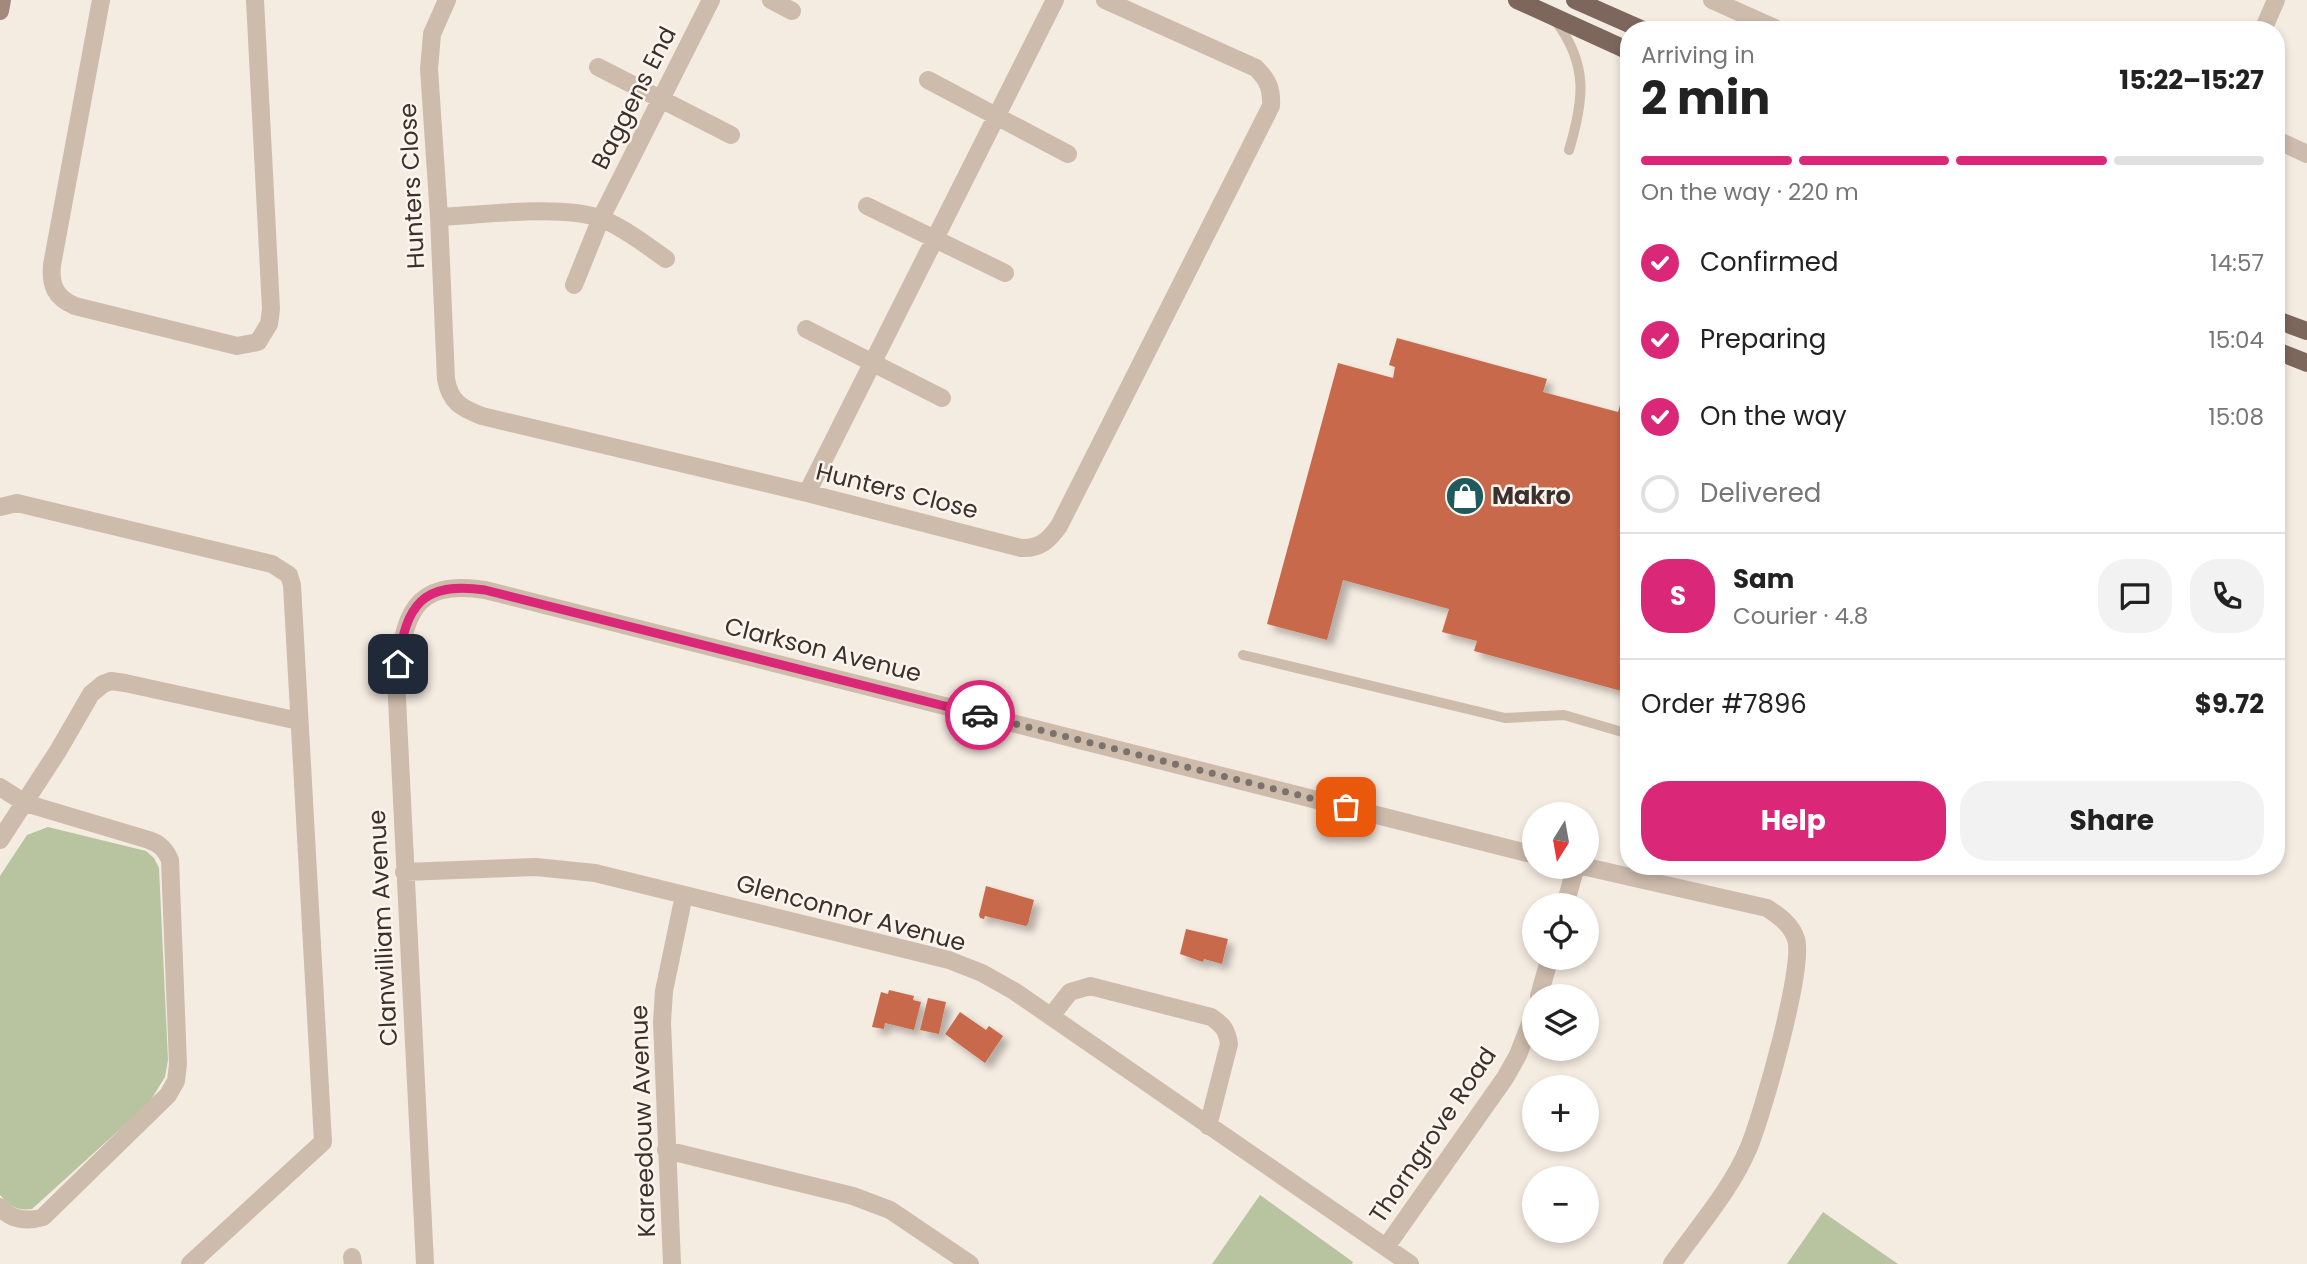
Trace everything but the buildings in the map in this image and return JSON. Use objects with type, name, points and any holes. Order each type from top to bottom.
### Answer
[{"type":"main road","points":[[1517,0],[1620,47]]},
{"type":"main road","points":[[1575,0],[1623,21]]},
{"type":"main road","points":[[2285,323],[2307,331]]},
{"type":"main road","points":[[2285,354],[2307,363]]},
{"type":"street","points":[[0,10],[2,0]]},
{"type":"street","points":[[101,0],[52,265],[53,286],[63,301],[75,306],[237,346],[258,342],[270,324],[271,309],[255,0]]},
{"type":"street","name":"Hunters Close","points":[[447,0],[432,34],[429,69],[446,379],[454,402],[463,409],[482,416],[1033,549],[1042,544],[1059,526],[1270,106],[1271,89],[1267,79],[1256,68],[1105,0]]},
{"type":"street","name":"Baggens End","points":[[574,285],[601,218],[711,0]]},
{"type":"street","points":[[771,0],[792,11]]},
{"type":"street","points":[[807,494],[1055,0]]},
{"type":"street","points":[[1712,0],[1759,21]]},
{"type":"street","points":[[2267,21],[2276,0]]},
{"type":"street","points":[[598,67],[730,135]]},
{"type":"street","points":[[929,80],[1068,154]]},
{"type":"street","points":[[2285,144],[2307,154]]},
{"type":"street","points":[[867,206],[1005,273]]},
{"type":"street","points":[[439,218],[520,212],[565,212],[601,218],[666,259]]},
{"type":"street","points":[[806,329],[942,398]]},
{"type":"street","points":[[0,506],[17,503],[272,564],[289,575],[292,584],[323,1142],[190,1264]]},
{"type":"street","name":"Clarkson Avenue","points":[[425,596],[439,589],[462,587],[485,590],[1522,852]]},
{"type":"street","name":"Clanwilliam Avenue","points":[[425,596],[413,611],[406,628],[396,679],[425,1264]]},
{"type":"street","points":[[0,841],[91,694],[103,684],[111,681],[125,683],[299,720]]},
{"type":"street","points":[[0,787],[25,803],[149,840],[166,851],[170,860],[178,1064],[176,1080],[168,1095],[43,1217],[20,1219],[6,1214],[0,1207]]},
{"type":"street","name":"Glenconnor Avenue","points":[[404,872],[536,867],[595,873],[949,960],[1014,991],[1410,1264]]},
{"type":"street","points":[[1600,870],[1620,875]]},
{"type":"street","points":[[1622,875],[1767,908],[1781,917],[1791,929],[1798,954],[1789,1006],[1749,1147],[1732,1178],[1672,1264]]},
{"type":"street","name":"Kareedouw Avenue","points":[[672,1264],[662,1022],[664,991],[684,895]]},
{"type":"street","points":[[1051,1016],[1070,992],[1090,986],[1211,1017],[1221,1023],[1227,1030],[1229,1044],[1208,1126]]},
{"type":"street","name":"Thorngrove Road","points":[[1386,1247],[1504,1078],[1522,1044]]},
{"type":"street","points":[[666,1150],[853,1196],[890,1210],[970,1264]]},
{"type":"lane","points":[[1552,17],[1570,44],[1582,87],[1580,111],[1569,150]]},
{"type":"lane","points":[[1243,654],[1505,718],[1564,715],[1620,731]]},
{"type":"green space","points":[[48,827],[146,851],[154,858],[159,868],[168,1060],[165,1077],[149,1103],[32,1209],[22,1209],[10,1205],[0,1195],[0,876],[27,835]]},
{"type":"green space","points":[[1260,1195],[1353,1262],[1352,1264],[1212,1264]]},
{"type":"green space","points":[[1823,1212],[1898,1264],[1787,1264]]},
{"type":"way so far","points":[[980,715],[1346,807]]},
{"type":"place","name":"Makro","points":[[1465,496]]},
{"type":"route","points":[[398,664],[406,628],[413,611],[425,596],[439,589],[462,587],[485,590],[980,715]]}]
